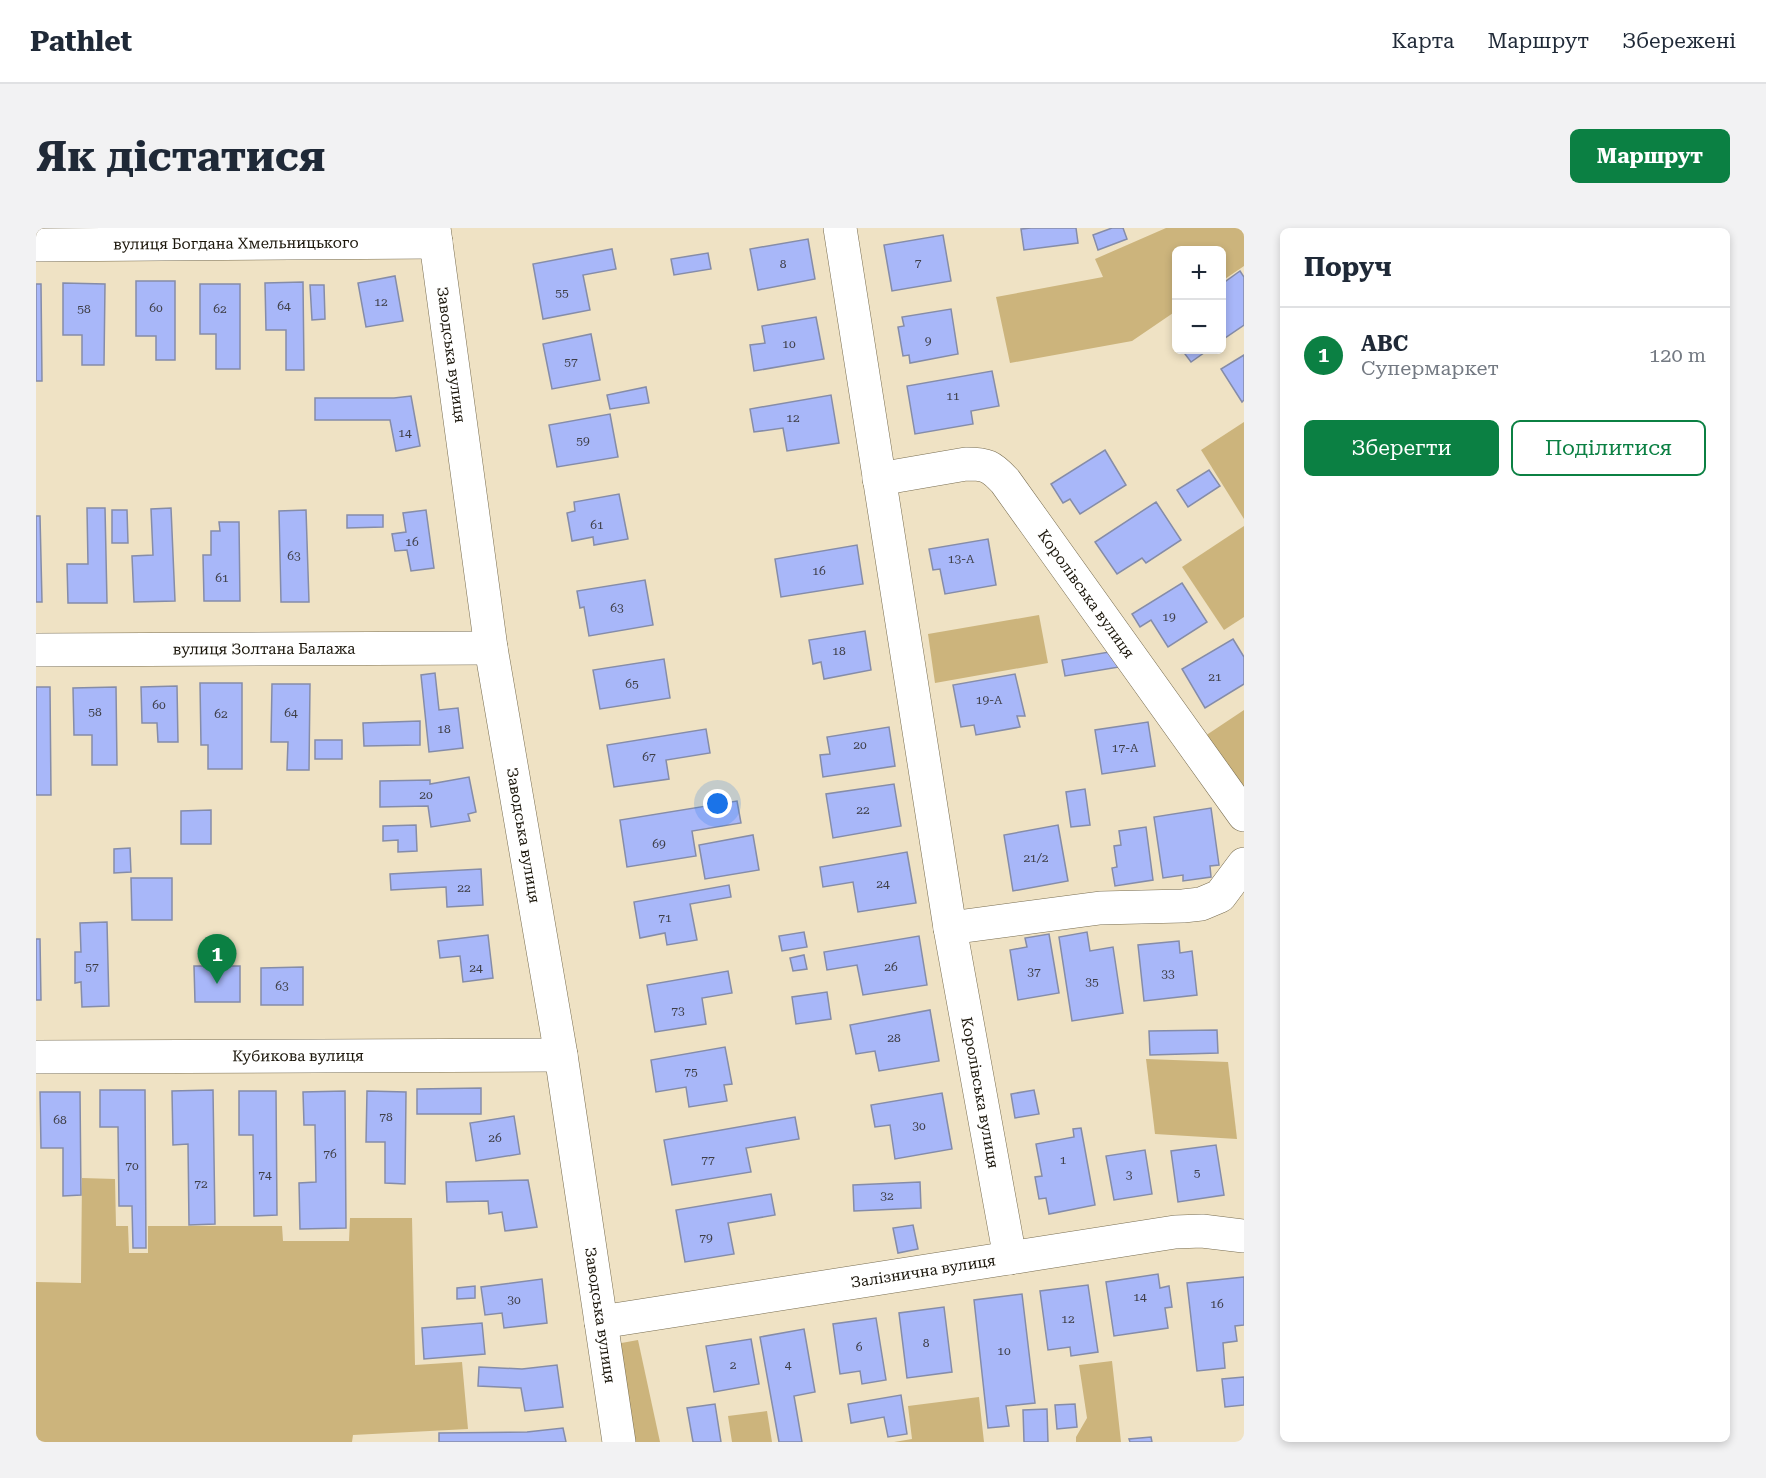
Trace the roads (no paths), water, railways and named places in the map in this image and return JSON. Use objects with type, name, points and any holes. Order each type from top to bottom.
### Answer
[{"type":"street","name":"Королівська вулиця","points":[[840,228],[950,928],[1010,1258]]},
{"type":"street","name":"вулиця Богдана Хмельницького","points":[[36,245],[435,235]]},
{"type":"street","name":"Заводська вулиця","points":[[435,235],[491,648],[561,1055],[619,1442]]},
{"type":"street","name":"Королівська вулиця","points":[[879,479],[966,464],[993,468],[1005,481],[1244,815]]},
{"type":"street","name":"вулиця Золтана Балажа","points":[[36,650],[491,648]]},
{"type":"street","points":[[950,928],[1100,908],[1201,904],[1220,896],[1244,864]]},
{"type":"street","name":"Кубикова вулиця","points":[[36,1057],[561,1055]]},
{"type":"street","name":"Залізнична вулиця","points":[[601,1322],[1175,1232],[1202,1231],[1244,1236]]},
{"type":"place","name":"ABC","points":[[217,984]]}]
